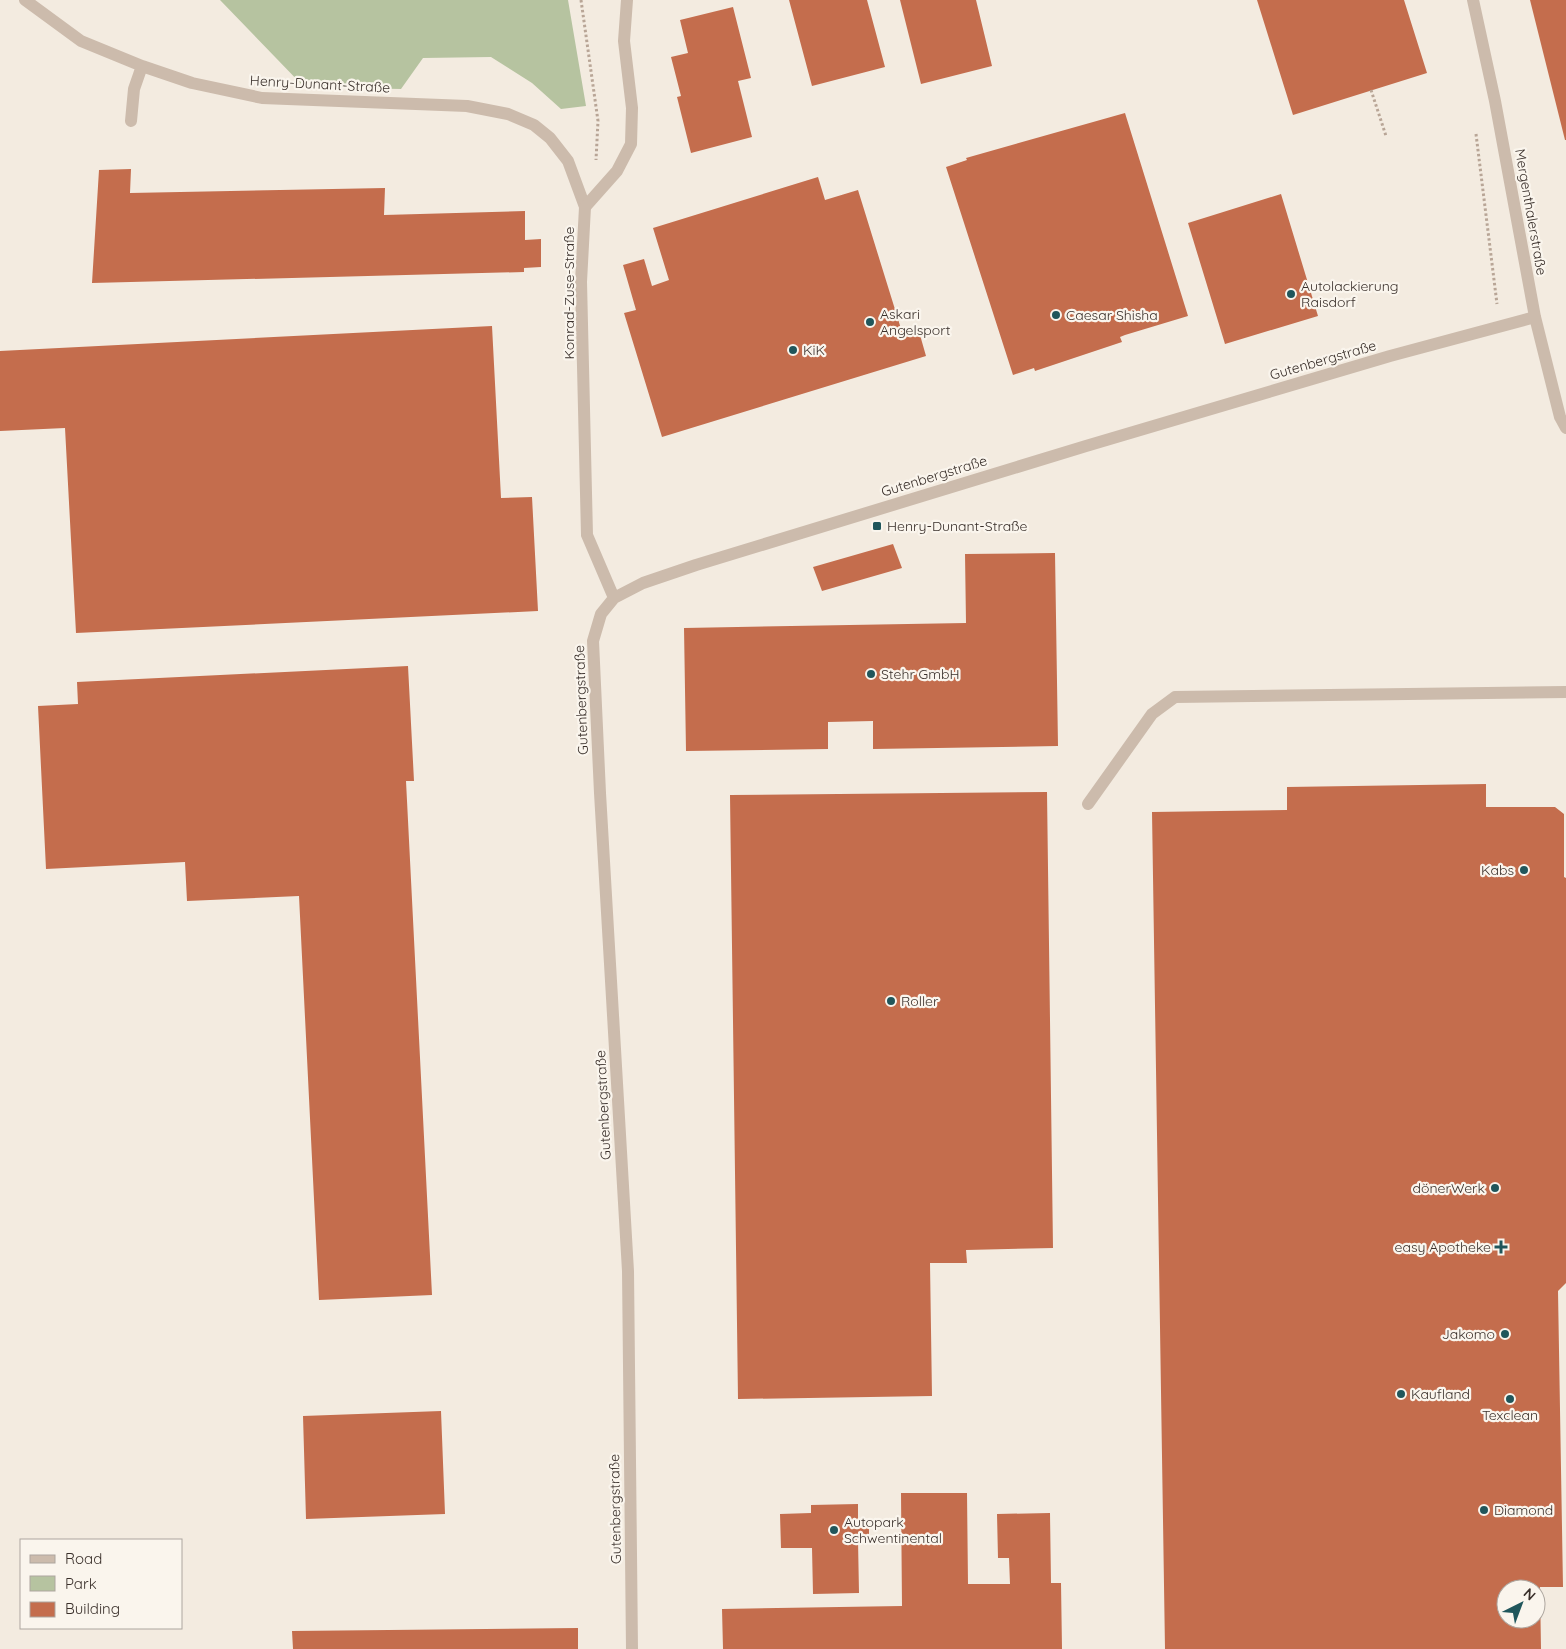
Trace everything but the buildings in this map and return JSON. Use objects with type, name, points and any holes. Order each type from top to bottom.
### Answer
[{"type":"street","name":"Henry-Dunant-Straße","points":[[25,0],[81,41],[142,66],[192,83],[262,98],[467,106],[508,114],[534,125],[550,138],[568,161],[585,207]]},
{"type":"street","points":[[585,207],[617,172],[631,144],[632,108],[624,41],[627,0]]},
{"type":"street","name":"Mergenthalerstraße","points":[[1473,0],[1495,100],[1534,317],[1560,417],[1566,428]]},
{"type":"street","points":[[131,121],[134,90],[142,66]]},
{"type":"street","name":"Konrad-Zuse-Straße","points":[[585,207],[581,282],[587,536],[614,598]]},
{"type":"street","name":"Gutenbergstraße","points":[[632,1649],[628,1271],[593,642],[601,614],[614,598],[643,583],[687,568],[996,473],[1390,356],[1534,317]]},
{"type":"street","points":[[1088,804],[1152,714],[1175,697],[1566,692]]},
{"type":"path","points":[[581,0],[598,121],[595,166]]},
{"type":"path","points":[[1371,90],[1386,136]]},
{"type":"path","points":[[1475,126],[1500,326]]},
{"type":"green space","points":[[220,0],[568,0],[586,106],[561,109],[532,83],[491,57],[423,58],[401,89],[304,87]]},
{"type":"place","name":"Autolackierung Raisdorf","points":[[1291,294]]},
{"type":"place","name":"Caesar Shisha","points":[[1056,315]]},
{"type":"place","name":"Askari Angelsport","points":[[870,322]]},
{"type":"place","name":"KiK","points":[[793,350]]},
{"type":"place","name":"Henry-Dunant-Straße","points":[[877,526]]},
{"type":"place","name":"Stehr GmbH","points":[[871,674]]},
{"type":"place","name":"Kabs","points":[[1524,870]]},
{"type":"place","name":"Roller","points":[[891,1001]]},
{"type":"place","name":"dönerWerk","points":[[1495,1188]]},
{"type":"place","name":"easy Apotheke","points":[[1501,1247]]},
{"type":"place","name":"Jakomo","points":[[1505,1334]]},
{"type":"place","name":"Kaufland","points":[[1401,1394]]},
{"type":"place","name":"Texclean","points":[[1510,1399]]},
{"type":"place","name":"Diamond","points":[[1484,1510]]},
{"type":"place","name":"Autopark Schwentinental","points":[[834,1530]]}]
